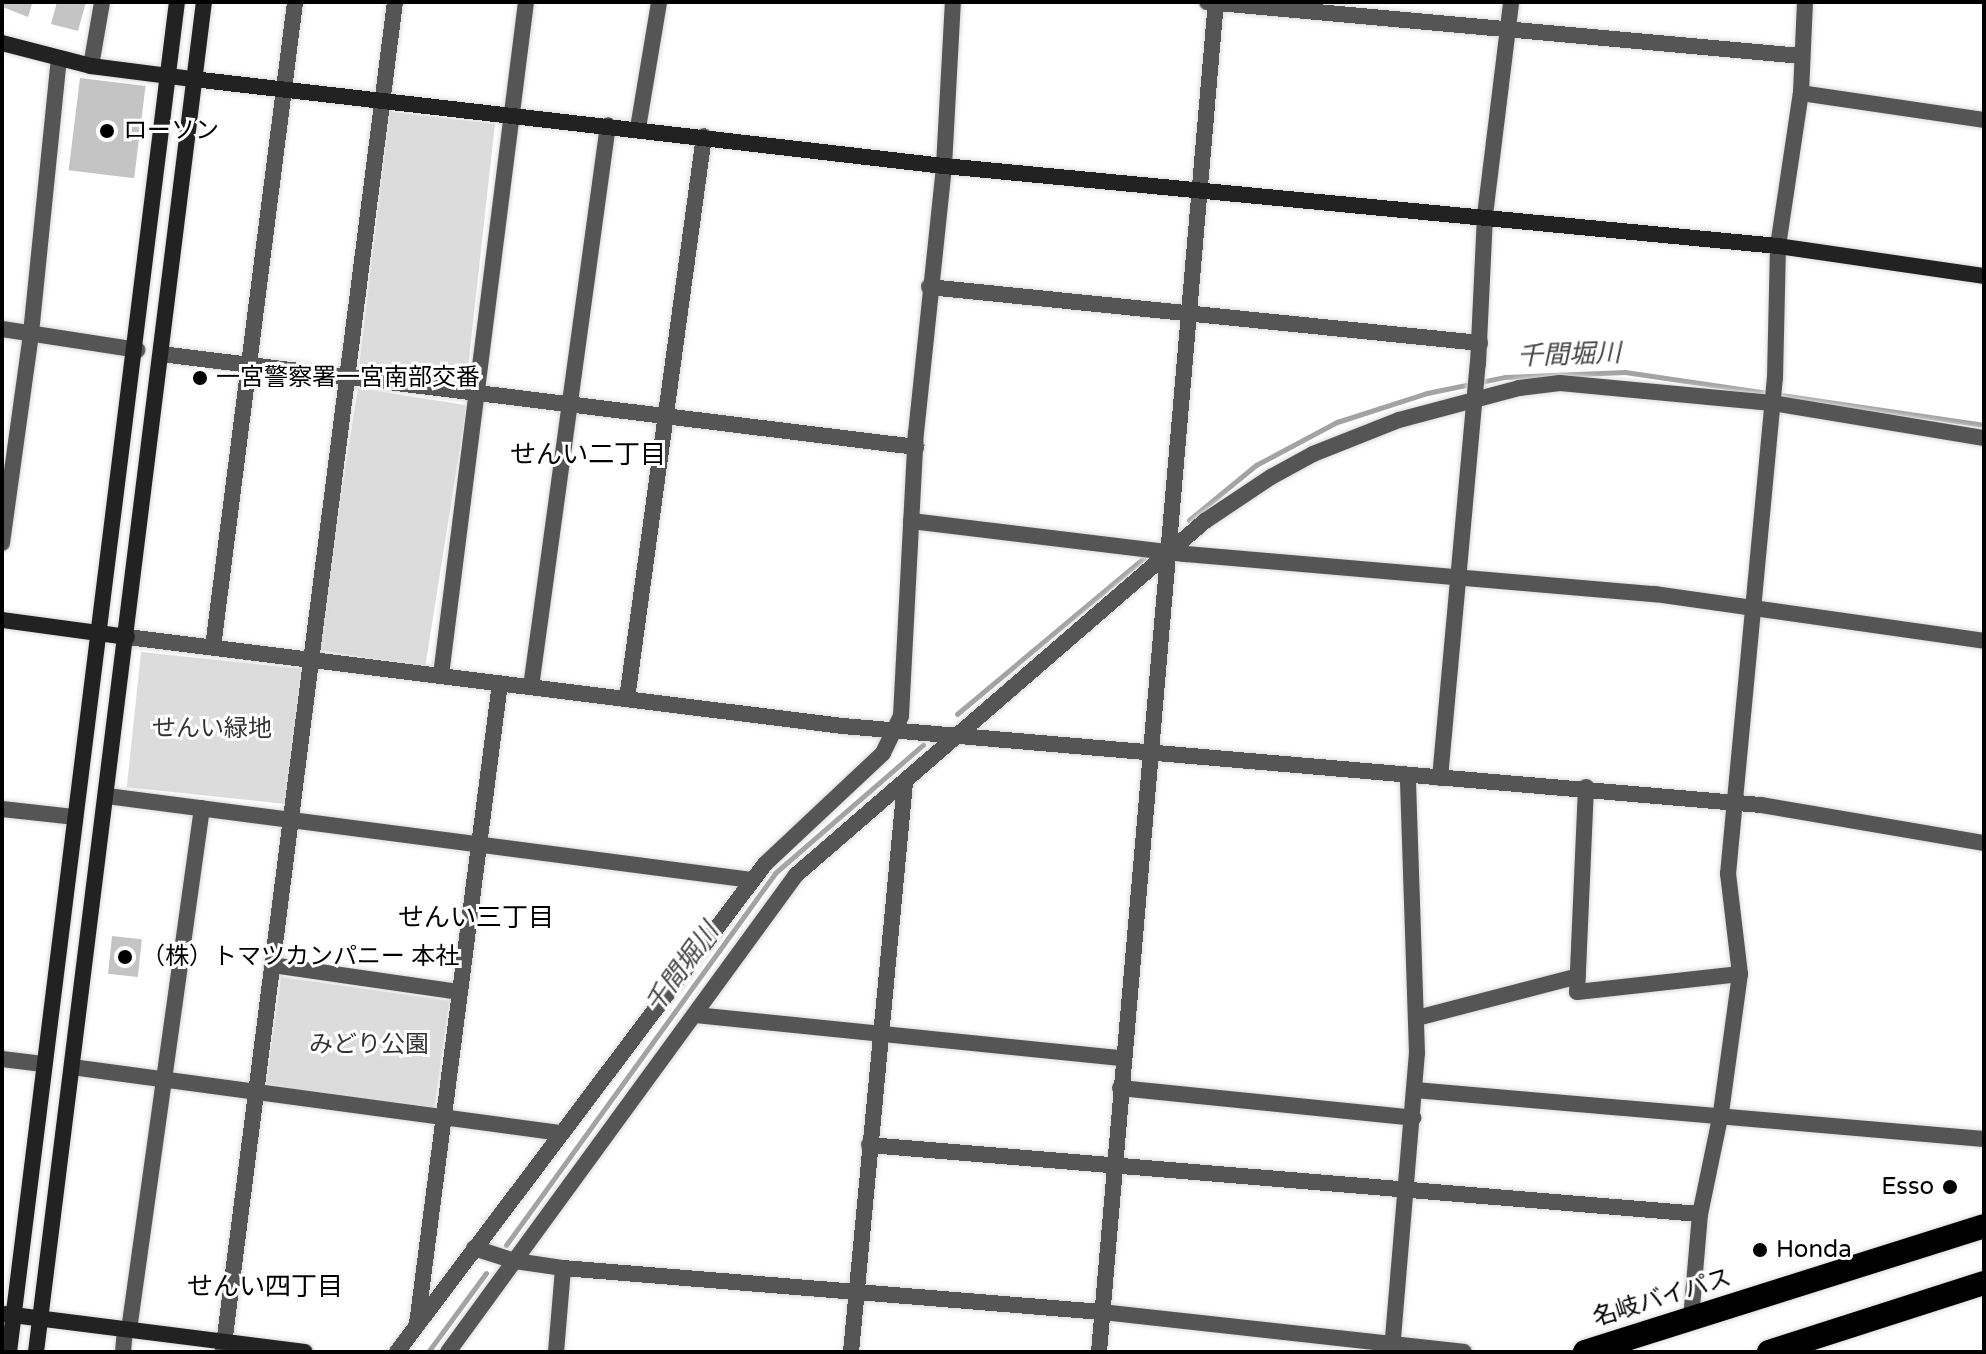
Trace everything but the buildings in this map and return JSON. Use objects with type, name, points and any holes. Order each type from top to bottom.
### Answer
[{"type":"highway","name":"名岐バイパス","points":[[1585,1352],[1984,1226]]},
{"type":"highway","points":[[1769,1352],[1984,1286]]},
{"type":"highway","points":[[1786,1352],[1984,1286]]},
{"type":"street","points":[[91,66],[102,2]]},
{"type":"street","points":[[9,1352],[7,1314],[137,350],[166,76],[177,2]]},
{"type":"street","points":[[36,1352],[204,2]]},
{"type":"street","points":[[213,647],[252,365],[282,89],[295,2]]},
{"type":"street","points":[[224,1347],[253,1092],[315,660],[379,99],[395,2]]},
{"type":"street","points":[[441,675],[479,393],[509,114],[526,2]]},
{"type":"street","points":[[638,128],[659,2]]},
{"type":"street","points":[[397,1352],[752,880],[883,753],[901,716],[916,447],[929,287],[944,166],[953,2]]},
{"type":"street","points":[[1207,2],[1802,56]]},
{"type":"street","points":[[1099,1352],[1120,1088],[1171,552],[1216,2]]},
{"type":"street","points":[[1440,778],[1480,343],[1485,215],[1511,2]]},
{"type":"street","points":[[1691,1318],[1700,1214],[1721,1113],[1740,974],[1728,874],[1775,378],[1778,246],[1801,93],[1805,2]]},
{"type":"street","points":[[2,43],[91,66],[166,76],[638,128],[944,166],[1485,215],[1778,246],[1984,276]]},
{"type":"street","points":[[2,543],[31,333],[59,59]]},
{"type":"street","points":[[1801,93],[1984,120]]},
{"type":"street","points":[[531,687],[574,405],[608,125]]},
{"type":"street","points":[[627,699],[704,136]]},
{"type":"street","points":[[929,287],[1188,316],[1480,343]]},
{"type":"street","points":[[2,329],[137,350]]},
{"type":"street","points":[[161,354],[916,447]]},
{"type":"street","points":[[448,1352],[796,875],[1205,521],[1313,454],[1399,420],[1475,396],[1560,383],[1773,401],[1984,438]]},
{"type":"street","points":[[911,521],[1171,552],[1753,605],[1984,641]]},
{"type":"street","points":[[2,620],[627,699],[894,729],[1733,802],[1984,843]]},
{"type":"street","points":[[417,1325],[500,683]]},
{"type":"street","points":[[1392,1346],[1415,1090],[1417,1018],[1408,776]]},
{"type":"street","points":[[851,1352],[877,1037],[905,783]]},
{"type":"street","points":[[1586,787],[1577,992],[1740,974]]},
{"type":"street","points":[[107,796],[752,880]]},
{"type":"street","points":[[123,1352],[202,808]]},
{"type":"street","points":[[2,809],[74,817]]},
{"type":"street","points":[[272,965],[459,992]]},
{"type":"street","points":[[1417,1018],[1578,976]]},
{"type":"street","points":[[696,1015],[877,1037],[1123,1058]]},
{"type":"street","points":[[2,1059],[43,1064]]},
{"type":"street","points":[[72,1067],[560,1133]]},
{"type":"street","points":[[1120,1088],[1413,1118]]},
{"type":"street","points":[[1415,1090],[1721,1113],[1984,1139]]},
{"type":"street","points":[[869,1145],[1700,1214]]},
{"type":"street","points":[[474,1248],[515,1261],[563,1268],[856,1295],[1102,1312],[1464,1352]]},
{"type":"street","points":[[556,1352],[563,1268]]},
{"type":"street","points":[[7,1314],[224,1347],[305,1352]]},
{"type":"green space","points":[[391,101],[392,112],[495,124],[467,377],[359,367]]},
{"type":"green space","points":[[358,388],[467,405],[425,667],[317,650]]},
{"type":"green space","name":"せんい緑地","points":[[141,652],[301,669],[287,804],[127,787]]},
{"type":"green space","name":"みどり公園","points":[[281,977],[449,1001],[434,1111],[266,1087]]},
{"type":"waterway","name":"千間堀川","points":[[1189,520],[1256,465],[1337,422],[1427,393],[1505,377],[1625,372],[1984,425]]},
{"type":"waterway","name":"千間堀川","points":[[957,714],[1145,557]]},
{"type":"waterway","name":"千間堀川","points":[[506,1245],[775,873],[923,745]]},
{"type":"waterway","name":"千間堀川","points":[[428,1352],[486,1273]]},
{"type":"place","name":"ローソン","points":[[107,131]]},
{"type":"place","name":"一宮警察署一宮南部交番","points":[[200,378]]},
{"type":"place","name":"（株）トマツカンパニー 本社","points":[[125,957]]},
{"type":"place","name":"Esso","points":[[1950,1187]]},
{"type":"place","name":"Honda","points":[[1760,1250]]},
{"type":"district","name":"せんい二丁目","points":[[588,455]]},
{"type":"district","name":"せんい三丁目","points":[[476,918]]},
{"type":"district","name":"せんい四丁目","points":[[265,1287]]}]
